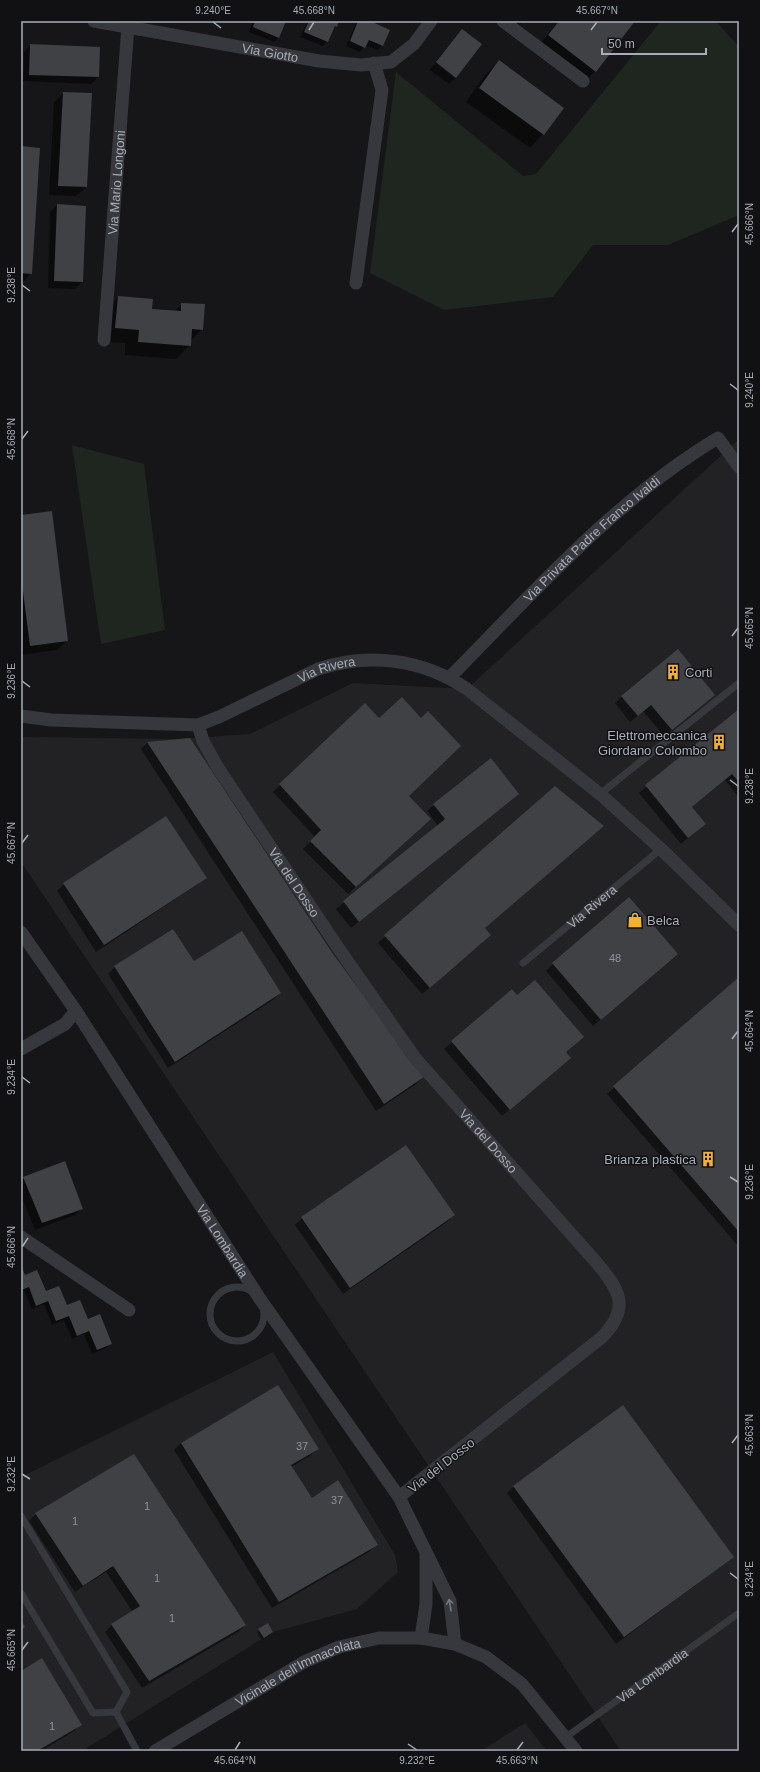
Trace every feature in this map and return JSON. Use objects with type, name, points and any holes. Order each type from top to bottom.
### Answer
[{"type":"street","name":"Via Giotto","points":[[94,21],[319,61],[361,65],[391,62],[414,44],[430,21]]},
{"type":"street","points":[[503,21],[583,81]]},
{"type":"street","name":"Via Mario Longoni","points":[[104,340],[128,26]]},
{"type":"street","points":[[356,283],[382,90],[374,63]]},
{"type":"street","name":"Via Privata Padre Franco Ivaldi","points":[[450,677],[606,520],[693,452],[718,438],[739,467]]},
{"type":"street","name":"Via Rivera","points":[[21,716],[51,720],[198,725],[219,717],[318,669],[347,661],[379,660],[408,663],[450,677],[600,794],[661,849],[739,925]]},
{"type":"street","name":"Via del Dosso","points":[[198,725],[203,741],[218,768],[339,949],[415,1058],[611,1279],[617,1289],[620,1300],[620,1310],[615,1320],[609,1330],[601,1338],[399,1497]]},
{"type":"street","name":"Via Lombardia","points":[[21,932],[76,1011],[260,1299],[399,1497],[426,1549],[450,1601],[455,1644]]},
{"type":"street","points":[[21,1043],[76,1011]]},
{"type":"street","points":[[21,1049],[65,1024],[76,1011]]},
{"type":"street","points":[[21,1237],[129,1310]]},
{"type":"street","points":[[421,1638],[426,1604],[426,1549]]},
{"type":"street","name":"Vicinale dell'Immacolata","points":[[155,1751],[304,1662],[339,1647],[379,1638],[421,1638],[455,1644]]},
{"type":"street","points":[[455,1644],[486,1657],[522,1684],[576,1751]]},
{"type":"lane","points":[[600,794],[739,683]]},
{"type":"lane","name":"Via Rivera","points":[[523,963],[661,849]]},
{"type":"lane","points":[[233,1288],[246,1288],[260,1299],[264,1317],[262,1325],[256,1333],[249,1338],[240,1341],[231,1341],[223,1338],[216,1332],[211,1324],[211,1306],[215,1298],[221,1292],[233,1288]]},
{"type":"lane","points":[[21,1516],[127,1692],[116,1712]]},
{"type":"lane","points":[[21,1593],[93,1713],[116,1712]]},
{"type":"lane","name":"Via Lombardia","points":[[566,1737],[739,1613]]},
{"type":"lane","points":[[116,1712],[137,1751]]},
{"type":"shaded area","points":[[661,21],[716,21],[739,47],[739,215],[668,245],[593,245],[553,297],[444,310],[370,273],[396,72],[523,176],[536,174]]},
{"type":"shaded area","points":[[739,439],[739,1751],[621,1751],[21,862],[21,737],[178,739],[250,734],[353,683],[467,689]]},
{"type":"shaded area","points":[[72,445],[144,464],[165,630],[101,644]]},
{"type":"shaded area","points":[[273,1352],[395,1555],[398,1572],[357,1609],[273,1632],[82,1751],[21,1751],[21,1477]]},
{"type":"shaded area","points":[[525,1723],[547,1751],[481,1751]]},
{"type":"building","points":[[255,21],[286,21],[279,38],[253,27]]},
{"type":"building","points":[[309,21],[339,21],[337,27],[335,26],[328,42],[304,32]]},
{"type":"building","points":[[358,21],[370,21],[390,30],[383,46],[369,40],[365,48],[350,41]]},
{"type":"building","points":[[559,21],[635,21],[596,72],[548,35]]},
{"type":"building","points":[[462,29],[482,44],[456,78],[436,62]]},
{"type":"building","points":[[30,44],[100,47],[99,77],[29,75]]},
{"type":"building","points":[[499,60],[564,108],[544,135],[479,88]]},
{"type":"building","points":[[63,92],[92,93],[87,187],[58,186]]},
{"type":"building","points":[[21,146],[40,148],[32,274],[21,273]]},
{"type":"building","points":[[57,204],[86,206],[83,282],[54,281]]},
{"type":"building","points":[[118,296],[153,299],[152,309],[181,311],[181,303],[205,304],[203,330],[192,329],[191,346],[138,342],[139,330],[115,328]]},
{"type":"building","points":[[52,511],[68,641],[30,646],[21,576],[21,515]]},
{"type":"building","name":"Corti","points":[[678,649],[715,695],[672,730],[651,705],[638,716],[621,696]]},
{"type":"building","points":[[402,697],[421,718],[428,711],[461,746],[409,796],[431,819],[356,887],[310,841],[321,830],[279,784],[365,703],[379,718]]},
{"type":"building","name":"Elettromeccanica Giordano Colombo","points":[[739,709],[739,782],[732,774],[692,807],[706,824],[688,838],[645,785]]},
{"type":"building","points":[[190,738],[333,954],[424,1077],[384,1104],[147,742]]},
{"type":"building","points":[[491,758],[519,794],[359,922],[343,901],[445,819],[433,804]]},
{"type":"building","points":[[555,786],[604,826],[485,928],[491,935],[430,988],[384,935]]},
{"type":"building","points":[[166,816],[207,878],[104,945],[63,883]]},
{"type":"building","points":[[629,897],[678,954],[601,1020],[552,963]]},
{"type":"building","points":[[173,929],[194,961],[242,931],[281,993],[175,1062],[114,966]]},
{"type":"building","name":"Brianza plastica","points":[[739,977],[739,1232],[613,1086]]},
{"type":"building","points":[[535,980],[584,1037],[566,1052],[571,1058],[510,1110],[451,1041],[512,989],[517,995]]},
{"type":"building","points":[[406,1145],[455,1215],[350,1288],[301,1217]]},
{"type":"building","points":[[65,1161],[83,1209],[42,1223],[23,1177]]},
{"type":"building","points":[[21,1265],[25,1275],[37,1270],[46,1291],[59,1286],[67,1305],[80,1300],[88,1319],[100,1314],[112,1344],[97,1350],[89,1331],[77,1336],[69,1316],[56,1321],[48,1301],[36,1306],[29,1287],[21,1290]]},
{"type":"building","points":[[278,1385],[319,1449],[291,1465],[312,1498],[338,1480],[378,1545],[279,1602],[181,1443]]},
{"type":"building","points":[[623,1405],[734,1557],[624,1637],[513,1486]]},
{"type":"building","points":[[134,1454],[246,1625],[149,1681],[111,1624],[140,1606],[113,1566],[83,1586],[35,1513]]},
{"type":"building","points":[[21,1620],[25,1627],[21,1630]]},
{"type":"building","points":[[268,1623],[273,1632],[264,1638],[258,1629]]},
{"type":"building","points":[[42,1658],[82,1725],[37,1751],[21,1751],[21,1671]]},
{"type":"place","name":"Corti","points":[[673,672]]},
{"type":"place","name":"Elettromeccanica Giordano Colombo","points":[[719,742]]},
{"type":"place","name":"Belca","points":[[635,920]]},
{"type":"place","name":"Brianza plastica","points":[[708,1159]]}]
